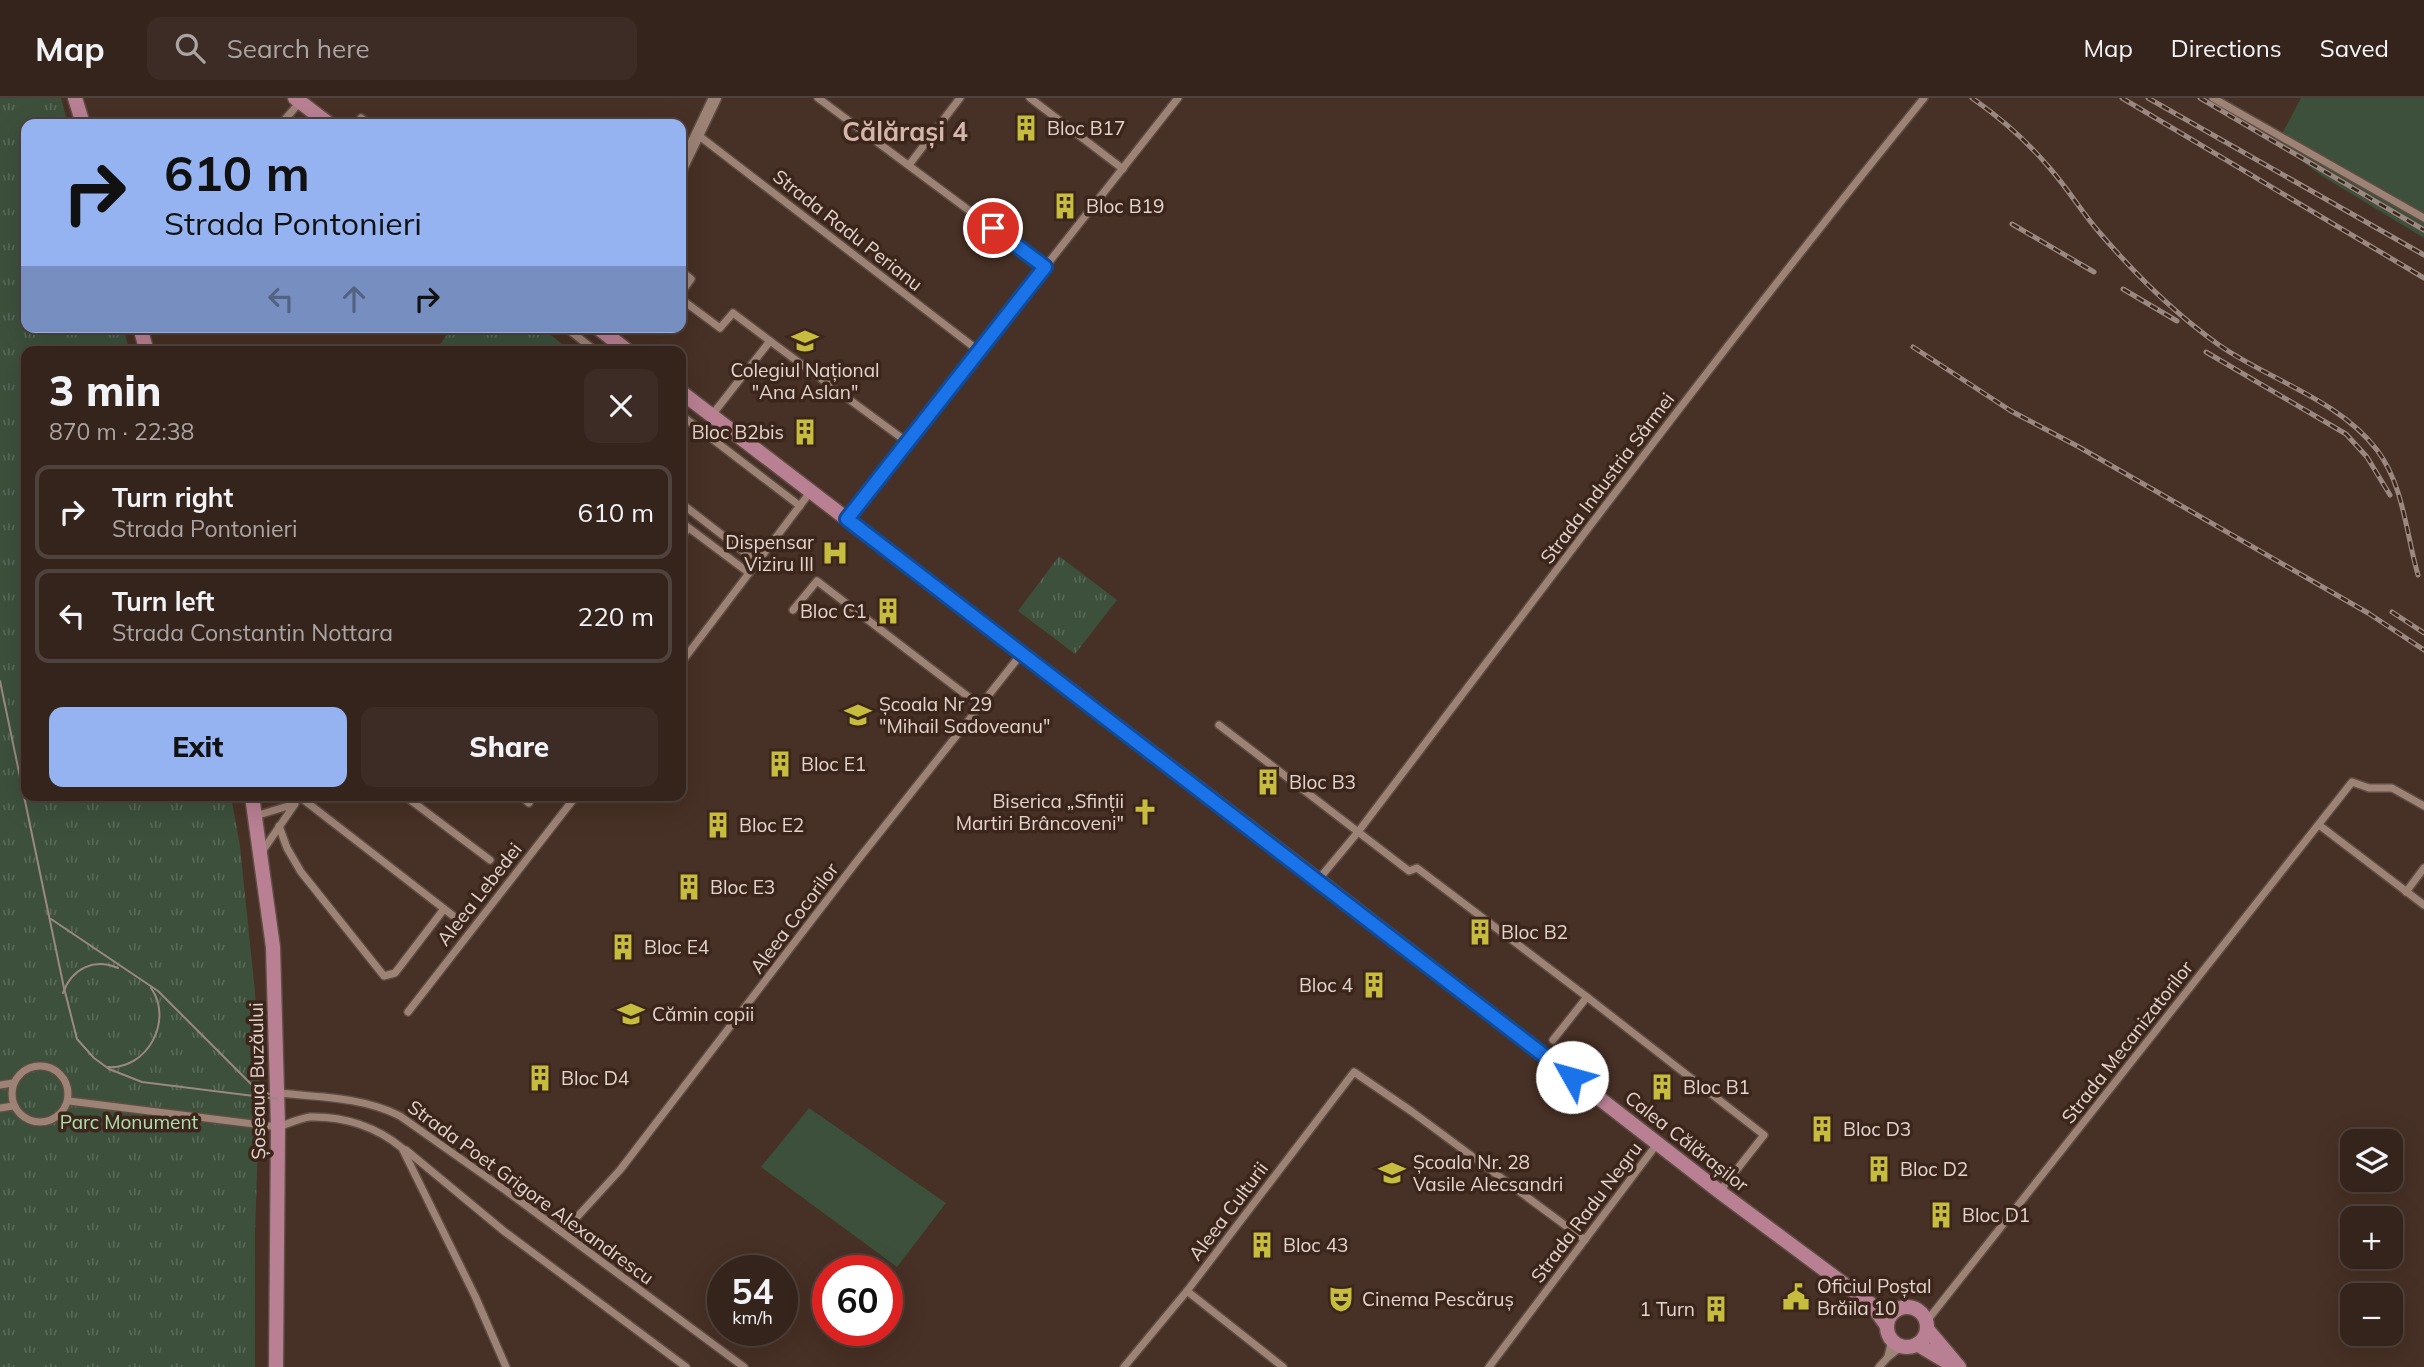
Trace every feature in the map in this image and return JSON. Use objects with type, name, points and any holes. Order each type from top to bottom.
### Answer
[{"type":"main road","points":[[75,98],[81,119]]},
{"type":"main road","points":[[297,100],[322,119]]},
{"type":"main road","points":[[606,333],[622,346]]},
{"type":"main road","name":"Calea Călărașilor","points":[[686,396],[1720,1192],[1872,1304],[1900,1339],[1957,1367]]},
{"type":"main road","name":"Șoseaua Buzăului","points":[[253,801],[273,947],[278,1093],[276,1367]]},
{"type":"main road","name":"Calea Călărașilor","points":[[1872,1304],[1899,1308]]},
{"type":"main road","points":[[1899,1308],[1916,1309],[1926,1325],[1922,1340],[1900,1339],[1891,1315],[1899,1308]]},
{"type":"main road","name":"Calea Călărașilor","points":[[1926,1325],[1957,1367]]},
{"type":"street","points":[[686,159],[715,98]]},
{"type":"street","points":[[818,98],[1045,267]]},
{"type":"street","points":[[909,165],[960,98]]},
{"type":"street","points":[[1030,98],[1123,169]]},
{"type":"street","points":[[847,519],[1178,98]]},
{"type":"street","name":"Strada Industria Sârmei","points":[[1318,880],[1358,832],[1811,237],[1924,98]]},
{"type":"street","points":[[2213,98],[2424,218]]},
{"type":"street","points":[[284,119],[297,100]]},
{"type":"street","name":"Strada Radu Perianu","points":[[698,135],[979,351]]},
{"type":"street","points":[[686,303],[720,328],[733,313],[907,442]]},
{"type":"street","points":[[573,333],[589,346]]},
{"type":"street","points":[[712,415],[770,341]]},
{"type":"street","points":[[686,419],[800,506]]},
{"type":"street","points":[[686,656],[811,491]]},
{"type":"street","points":[[686,507],[757,562]]},
{"type":"street","points":[[686,531],[688,528],[749,573]]},
{"type":"street","points":[[793,610],[817,581],[979,705]]},
{"type":"street","name":"Aleea Cocorilor","points":[[558,1229],[579,1216],[621,1170],[1022,652]]},
{"type":"street","points":[[1219,725],[1409,871],[1417,868],[1764,1135],[1720,1192]]},
{"type":"street","name":"Strada Mecanizatorilor","points":[[1926,1325],[2352,782],[2369,788],[2392,789],[2424,806]]},
{"type":"street","points":[[255,816],[293,801]]},
{"type":"street","points":[[260,855],[297,801]]},
{"type":"street","points":[[301,801],[456,918]]},
{"type":"street","points":[[412,801],[490,860]]},
{"type":"street","name":"Aleea Lebedei","points":[[408,1013],[572,801]]},
{"type":"street","points":[[2319,825],[2424,905]]},
{"type":"street","points":[[279,826],[287,848],[301,872],[384,976],[395,973],[444,909]]},
{"type":"street","points":[[2406,892],[2424,868]]},
{"type":"street","points":[[1553,1040],[1587,997]]},
{"type":"street","points":[[0,1085],[13,1083],[31,1068],[45,1066],[62,1076],[67,1085],[69,1101],[57,1118],[46,1122],[28,1120],[13,1106],[13,1083]]},
{"type":"street","name":"Aleea Culturii","points":[[1124,1367],[1187,1292],[1354,1072],[1585,1240]]},
{"type":"street","name":"Strada Poet Grigore Alexandrescu","points":[[278,1093],[359,1101],[386,1108],[401,1116],[744,1367]]},
{"type":"street","points":[[69,1101],[278,1127]]},
{"type":"street","points":[[0,1108],[13,1106]]},
{"type":"street","name":"Strada Poet Grigore Alexandrescu","points":[[278,1127],[309,1117],[358,1123],[383,1132],[505,1232],[687,1367]]},
{"type":"street","name":"Strada Radu Negru","points":[[1489,1367],[1657,1143]]},
{"type":"street","points":[[402,1148],[475,1296],[506,1367]]},
{"type":"street","points":[[1187,1292],[1283,1367]]},
{"type":"street","points":[[1879,1367],[1900,1339]]},
{"type":"green space","name":"Parc Monument","points":[[0,98],[61,98],[67,119],[21,119],[21,333],[125,333],[128,346],[21,346],[21,801],[232,801],[240,846],[255,992],[260,1086],[255,1233],[255,1367],[0,1367]]},
{"type":"green space","points":[[2301,98],[2424,98],[2424,238],[2322,176],[2277,143]]},
{"type":"green space","points":[[448,333],[548,333],[565,346],[439,346]]},
{"type":"green space","points":[[1059,556],[1117,600],[1075,654],[1018,611]]},
{"type":"green space","points":[[809,1108],[946,1203],[903,1259],[903,1255],[881,1255],[761,1167]]},
{"type":"tram line","points":[[0,681],[21,782]]},
{"type":"tram line","points":[[25,801],[77,1039],[94,1058],[109,1069],[142,1082],[278,1099]]},
{"type":"tram line","points":[[51,919],[158,991],[253,1086],[269,1094]]},
{"type":"tram line","points":[[63,993],[72,977],[85,967],[101,964],[118,968]]},
{"type":"tram line","points":[[108,1067],[122,1066],[134,1060],[145,1052],[153,1041],[159,1014],[151,988]]},
{"type":"railway","points":[[1972,98],[2030,146],[2112,247],[2186,320],[2219,345],[2302,391],[2361,432],[2377,450],[2393,479],[2418,575]]},
{"type":"railway","points":[[2122,98],[2424,278]]},
{"type":"railway","points":[[2148,98],[2424,255]]},
{"type":"railway","points":[[2200,98],[2424,230]]},
{"type":"railway","points":[[2012,224],[2094,272]]},
{"type":"railway","points":[[2123,289],[2177,321]]},
{"type":"railway","points":[[1913,347],[2011,411],[2079,447],[2368,613],[2424,650]]},
{"type":"railway","points":[[2206,352],[2346,434],[2367,457],[2390,495]]},
{"type":"railway","points":[[2392,612],[2424,633]]},
{"type":"place","name":"Bloc B17","points":[[1026,128]]},
{"type":"place","name":"Bloc B19","points":[[1065,206]]},
{"type":"place","name":"Colegiul Național \"Ana Aslan\"","points":[[805,341]]},
{"type":"place","name":"Bloc B2bis","points":[[805,432]]},
{"type":"place","name":"Dispensar Viziru III","points":[[835,553]]},
{"type":"place","name":"Bloc C1","points":[[888,611]]},
{"type":"place","name":"Școala Nr 29 \"Mihail Sadoveanu\"","points":[[858,715]]},
{"type":"place","name":"Bloc E1","points":[[780,764]]},
{"type":"place","name":"Bloc B3","points":[[1268,782]]},
{"type":"place","name":"Biserica „Sfinții Martiri Brâncoveni\"","points":[[1145,812]]},
{"type":"place","name":"Bloc E2","points":[[718,825]]},
{"type":"place","name":"Bloc E3","points":[[689,887]]},
{"type":"place","name":"Bloc B2","points":[[1480,932]]},
{"type":"place","name":"Bloc E4","points":[[623,947]]},
{"type":"place","name":"Bloc 4","points":[[1374,985]]},
{"type":"place","name":"Cămin copii","points":[[631,1014]]},
{"type":"place","name":"Bloc D4","points":[[540,1078]]},
{"type":"place","name":"Bloc B1","points":[[1662,1087]]},
{"type":"place","name":"Bloc D3","points":[[1822,1129]]},
{"type":"place","name":"Bloc D2","points":[[1879,1169]]},
{"type":"place","name":"Școala Nr. 28 Vasile Alecsandri","points":[[1392,1173]]},
{"type":"place","name":"Bloc D1","points":[[1941,1215]]},
{"type":"place","name":"Bloc 43","points":[[1262,1245]]},
{"type":"place","name":"Oficiul Poștal Brăila 10","points":[[1796,1297]]},
{"type":"place","name":"Cinema Pescăruș","points":[[1341,1299]]},
{"type":"place","name":"1 Turn","points":[[1716,1309]]},
{"type":"district","name":"Călărași 4","points":[[905,131]]},
{"type":"route","points":[[993,228],[1045,267],[847,519],[1572,1077]]}]
